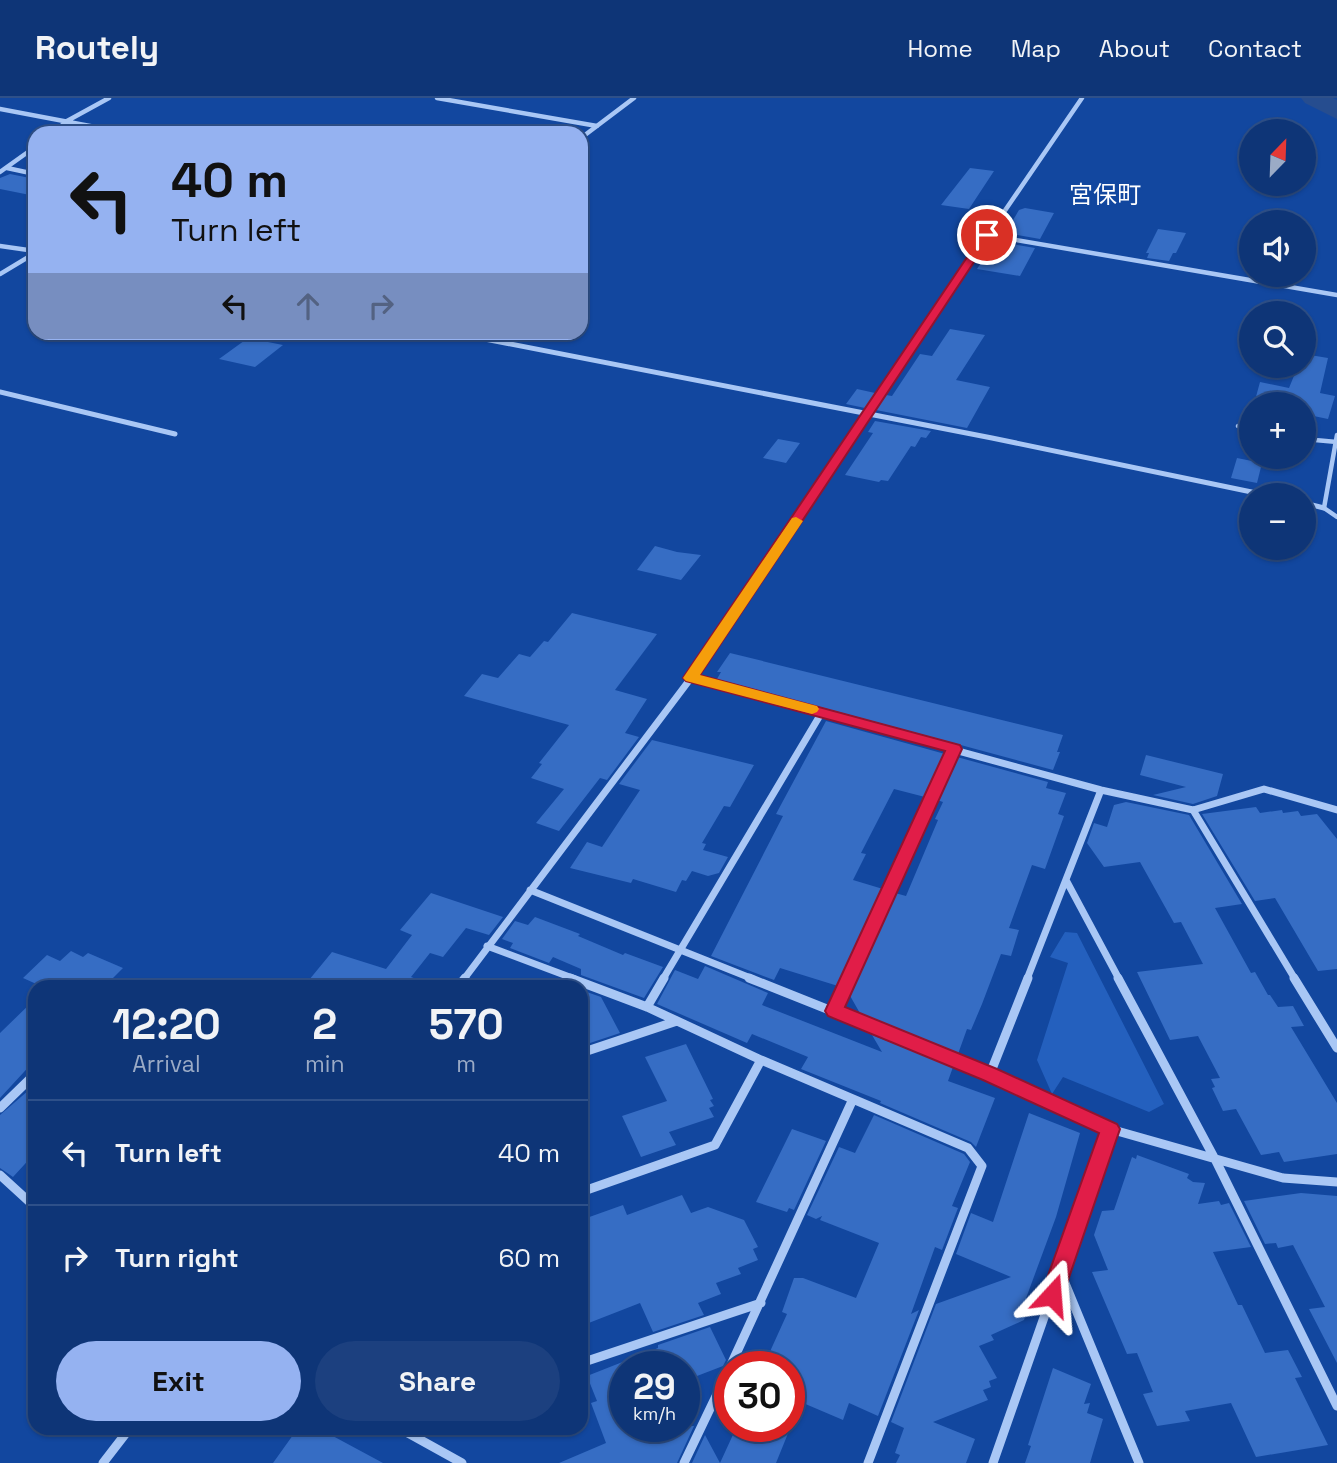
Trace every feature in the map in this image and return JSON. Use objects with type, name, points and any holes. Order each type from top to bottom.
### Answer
[{"type":"street","points":[[61,126],[109,98]]},
{"type":"street","points":[[437,98],[597,125]]},
{"type":"street","points":[[588,132],[634,98]]},
{"type":"street","points":[[463,980],[691,678],[987,235],[1082,98]]},
{"type":"street","points":[[0,109],[92,126]]},
{"type":"street","points":[[0,172],[28,152]]},
{"type":"street","points":[[7,168],[28,172]]},
{"type":"street","points":[[987,235],[1337,295]]},
{"type":"street","points":[[0,246],[28,251]]},
{"type":"street","points":[[0,274],[28,256]]},
{"type":"street","points":[[490,340],[1239,489]]},
{"type":"street","points":[[0,392],[175,435]]},
{"type":"street","points":[[1316,506],[1324,508]]},
{"type":"street","points":[[691,678],[1101,790],[1193,810],[1264,789],[1337,810]]},
{"type":"street","points":[[647,1007],[822,712]]},
{"type":"street","points":[[834,1011],[954,749]]},
{"type":"street","points":[[990,1074],[1101,790]]},
{"type":"street","points":[[1193,810],[1337,1048]]},
{"type":"street","points":[[1066,880],[1216,1161],[1337,1406]]},
{"type":"street","points":[[530,890],[681,948],[990,1074],[1110,1129],[1283,1178],[1337,1182]]},
{"type":"street","points":[[487,946],[576,980]]},
{"type":"street","points":[[588,985],[647,1007],[761,1060],[968,1148],[982,1166],[867,1463]]},
{"type":"street","points":[[588,1051],[678,1021]]},
{"type":"street","points":[[588,1190],[715,1145],[761,1060]]},
{"type":"street","points":[[0,1108],[28,1081]]},
{"type":"street","points":[[738,1351],[853,1099]]},
{"type":"street","points":[[993,1463],[1110,1129]]},
{"type":"street","points":[[0,1175],[28,1201]]},
{"type":"street","points":[[1060,1271],[1139,1463]]},
{"type":"street","points":[[588,1361],[761,1303]]},
{"type":"street","points":[[684,1463],[714,1400]]},
{"type":"street","points":[[103,1463],[125,1435]]},
{"type":"street","points":[[410,1435],[446,1459],[462,1463]]},
{"type":"lane","points":[[1337,435],[1324,508],[1337,517]]},
{"type":"lane","points":[[1316,440],[1336,442]]},
{"type":"shaded area","points":[[1065,932],[1077,933],[1164,1104],[1149,1112],[1063,1077],[1052,1094],[1037,1060],[1068,963],[1050,957]]},
{"type":"building","points":[[970,168],[994,171],[969,209],[941,205]]},
{"type":"building","points":[[10,174],[28,178],[28,195],[0,189],[0,178]]},
{"type":"building","points":[[1025,208],[1054,213],[1040,239],[1000,232],[1002,229],[1007,230],[1019,210]]},
{"type":"building","points":[[1158,229],[1186,233],[1169,261],[1147,258],[1149,253],[1146,253]]},
{"type":"building","points":[[995,241],[1035,248],[1020,276],[977,269]]},
{"type":"building","points":[[950,329],[985,335],[956,380],[990,387],[967,428],[876,410],[886,395],[892,396],[920,354],[932,356]]},
{"type":"building","points":[[245,340],[283,345],[255,367],[219,359]]},
{"type":"building","points":[[1316,356],[1328,358],[1320,393],[1335,396],[1328,419],[1316,416],[1316,392],[1257,392],[1260,382],[1289,388],[1293,378],[1316,378]]},
{"type":"building","points":[[857,389],[875,393],[865,408],[846,404]]},
{"type":"building","points":[[875,421],[931,431],[926,438],[921,437],[915,447],[911,446],[888,481],[879,482],[845,475],[873,433],[868,432]]},
{"type":"building","points":[[778,439],[800,443],[786,463],[763,458]]},
{"type":"building","points":[[1237,458],[1239,469],[1260,469],[1257,483],[1231,478]]},
{"type":"building","points":[[655,546],[701,555],[681,580],[637,570]]},
{"type":"building","points":[[572,613],[657,634],[615,690],[647,699],[625,733],[639,737],[607,780],[600,778],[559,831],[536,823],[564,789],[531,778],[542,764],[539,763],[569,725],[464,696],[482,674],[498,678],[519,654],[530,657],[544,641],[548,642]]},
{"type":"building","points":[[730,653],[1063,735],[1057,752],[1060,752],[1053,770],[717,679],[721,672],[717,672]]},
{"type":"building","points":[[826,721],[945,754],[925,797],[894,789],[861,853],[866,854],[853,880],[883,889],[838,986],[780,968],[774,980],[711,956],[783,816],[776,814]]},
{"type":"building","points":[[652,740],[754,765],[730,807],[724,806],[702,843],[706,844],[703,850],[728,857],[719,873],[708,876],[692,871],[686,881],[682,880],[676,892],[633,879],[631,883],[570,868],[587,842],[602,847],[640,790],[619,784]]},
{"type":"building","points":[[1146,755],[1223,774],[1217,796],[1193,804],[1153,795],[1186,787],[1140,775]]},
{"type":"building","points":[[957,757],[1048,782],[1046,788],[1066,793],[1058,814],[1064,816],[1045,869],[1032,865],[1009,928],[1019,930],[1011,956],[1001,954],[971,1030],[967,1029],[958,1054],[861,1015],[849,994],[895,893],[906,896],[938,820],[935,819],[943,802],[937,800]]},
{"type":"building","points":[[1126,802],[1189,815],[1242,904],[1215,908],[1251,973],[1255,972],[1278,1007],[1293,1006],[1304,1026],[1291,1027],[1337,1103],[1337,1154],[1284,1162],[1279,1152],[1261,1155],[1236,1109],[1223,1111],[1212,1088],[1215,1087],[1211,1079],[1220,1078],[1198,1036],[1170,1040],[1137,972],[1203,964],[1181,922],[1174,923],[1140,862],[1104,867],[1087,843],[1094,823],[1107,827],[1114,805]]},
{"type":"building","points":[[1256,807],[1260,813],[1282,810],[1283,813],[1298,811],[1301,816],[1317,814],[1337,839],[1337,969],[1318,971],[1275,898],[1255,901],[1202,814]]},
{"type":"building","points":[[431,893],[503,917],[489,935],[466,928],[443,957],[430,953],[411,977],[419,980],[309,980],[332,952],[386,969],[412,935],[400,930]]},
{"type":"building","points":[[535,917],[580,934],[578,936],[623,955],[625,953],[663,967],[644,998],[581,975],[581,969],[553,957],[549,963],[510,948],[513,943],[502,939],[515,921],[528,925]]},
{"type":"building","points":[[71,951],[83,957],[88,953],[123,968],[111,980],[28,980],[23,978],[47,955],[60,961]]},
{"type":"building","points":[[705,966],[768,993],[762,1005],[882,1052],[872,1035],[953,1067],[948,1081],[995,1098],[976,1147],[971,1142],[880,1103],[881,1101],[801,1069],[808,1057],[752,1034],[747,1043],[657,1004],[675,970],[698,979]]},
{"type":"building","points":[[588,992],[601,997],[620,1033],[588,1044]]},
{"type":"building","points":[[28,1006],[28,1068],[0,1098],[0,1033]]},
{"type":"building","points":[[686,1044],[713,1099],[710,1100],[714,1106],[709,1108],[714,1117],[669,1132],[676,1145],[641,1157],[622,1116],[667,1101],[645,1057]]},
{"type":"building","points":[[28,1091],[28,1161],[13,1177],[0,1168],[0,1115]]},
{"type":"building","points":[[1029,1113],[1080,1133],[1056,1217],[1025,1301],[1030,1302],[1024,1320],[991,1335],[994,1340],[979,1346],[997,1378],[989,1381],[991,1387],[983,1390],[988,1400],[933,1422],[975,1439],[966,1463],[896,1463],[900,1455],[895,1453],[904,1428],[891,1422],[936,1304],[1011,1277],[956,1254],[971,1213],[993,1222]]},
{"type":"building","points":[[874,1115],[964,1154],[970,1162],[952,1206],[958,1208],[942,1250],[935,1247],[911,1314],[919,1310],[878,1416],[849,1403],[843,1420],[805,1404],[805,1351],[770,1351],[787,1314],[782,1312],[794,1278],[803,1278],[856,1298],[879,1243],[820,1220],[822,1216],[816,1219],[807,1215],[839,1147],[855,1153]]},
{"type":"building","points":[[792,1129],[826,1141],[794,1210],[789,1208],[787,1212],[756,1202]]},
{"type":"building","points":[[1137,1155],[1189,1174],[1187,1178],[1193,1182],[1205,1183],[1198,1204],[1219,1201],[1221,1205],[1229,1203],[1251,1247],[1213,1252],[1265,1353],[1288,1350],[1302,1377],[1295,1378],[1328,1445],[1256,1457],[1231,1403],[1185,1411],[1190,1421],[1157,1426],[1143,1394],[1153,1392],[1137,1353],[1127,1354],[1092,1272],[1108,1270],[1094,1235],[1102,1211],[1114,1210],[1132,1157],[1136,1159]]},
{"type":"building","points":[[1301,1193],[1337,1196],[1337,1363],[1309,1309],[1325,1307],[1293,1245],[1278,1248],[1276,1243],[1265,1244],[1244,1201]]},
{"type":"building","points":[[682,1195],[691,1213],[708,1207],[744,1220],[758,1247],[753,1249],[758,1260],[738,1268],[741,1274],[716,1283],[721,1294],[698,1303],[704,1315],[653,1332],[640,1303],[588,1323],[588,1218],[623,1205],[627,1215]]},
{"type":"building","points":[[710,1327],[722,1351],[714,1351],[714,1369],[700,1375],[700,1351],[650,1351],[658,1348],[658,1345]]},
{"type":"building","points":[[609,1367],[609,1442],[687,1442],[677,1463],[559,1463],[606,1443],[591,1403],[597,1401],[588,1376]]},
{"type":"building","points":[[1053,1368],[1091,1384],[1084,1404],[1090,1403],[1087,1413],[1103,1419],[1090,1463],[1025,1463],[1031,1446],[1028,1445]]},
{"type":"building","points":[[293,1435],[331,1435],[383,1463],[273,1463]]},
{"type":"building","points":[[705,1435],[720,1463],[692,1463]]},
{"type":"building","points":[[730,1442],[785,1442],[776,1463],[720,1463]]},
{"type":"waterway","points":[[1314,98],[1337,111]]},
{"type":"slow traffic","points":[[796,521],[691,678],[812,709]]},
{"type":"district","name":"宮保町","points":[[1105,194]]},
{"type":"route","points":[[987,235],[691,678],[954,749],[834,1011],[990,1074],[1110,1129],[1052,1295]]}]
